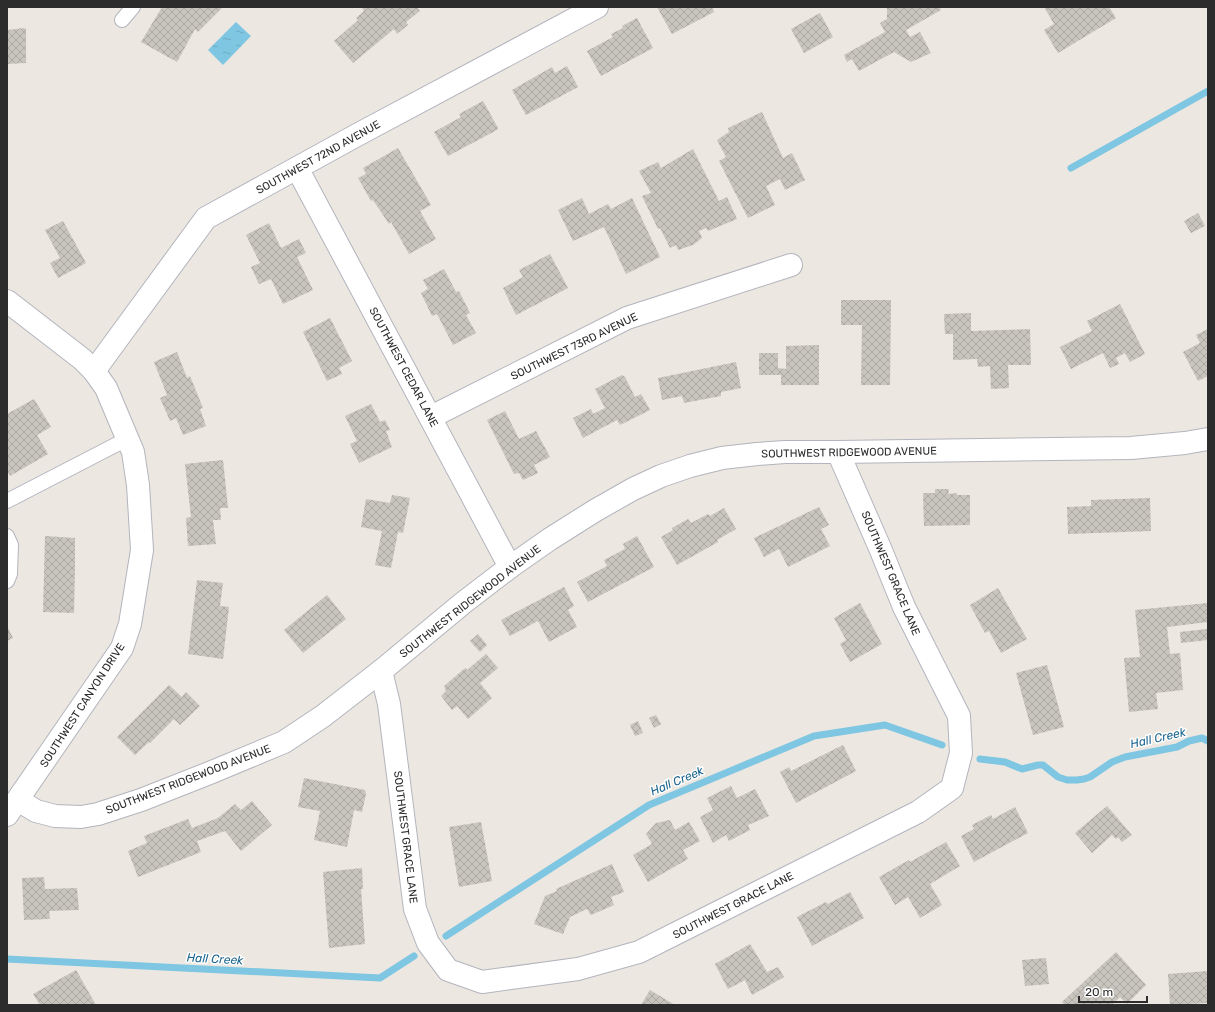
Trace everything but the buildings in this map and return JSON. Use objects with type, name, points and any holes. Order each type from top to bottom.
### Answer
[{"type":"street","name":"SOUTHWEST 72ND AVENUE","points":[[94,371],[206,218],[296,168],[597,7]]},
{"type":"street","name":"SOUTHWEST CEDAR LANE","points":[[296,168],[510,567]]},
{"type":"street","name":"SOUTHWEST 73RD AVENUE","points":[[431,418],[627,318],[791,265]]},
{"type":"street","name":"SOUTHWEST CANYON DRIVE","points":[[7,301],[82,359],[94,371],[106,388],[133,452],[138,485],[142,550],[130,624],[122,648],[13,808]]},
{"type":"street","name":"SOUTHWEST RIDGEWOOD AVENUE","points":[[13,808],[36,811],[55,816],[81,817],[98,814],[140,800],[284,742],[323,716],[510,567],[596,510],[662,476],[690,466],[722,458],[785,452],[1131,448],[1208,439]]},
{"type":"street","name":"SOUTHWEST GRACE LANE","points":[[381,670],[389,704],[415,909],[428,943],[448,970],[482,982],[578,969],[639,952],[918,812],[952,788],[962,753],[959,716],[904,607],[838,452]]},
{"type":"lane","points":[[122,20],[133,7]]},
{"type":"lane","points":[[7,501],[127,439]]},
{"type":"lane","points":[[7,536],[11,546],[10,574],[7,581]]},
{"type":"water","points":[[236,22],[251,36],[223,65],[208,50]]},
{"type":"waterway","points":[[1071,168],[1208,91]]},
{"type":"waterway","name":"Hall Creek","points":[[446,936],[649,805],[814,736],[885,725],[942,745]]},
{"type":"waterway","name":"Hall Creek","points":[[980,759],[1005,762],[1022,769],[1043,765],[1058,777],[1067,780],[1077,780],[1090,777],[1112,762],[1125,757],[1177,747],[1189,741],[1202,738],[1208,741]]},
{"type":"waterway","name":"Hall Creek","points":[[7,959],[380,978],[414,956]]}]
